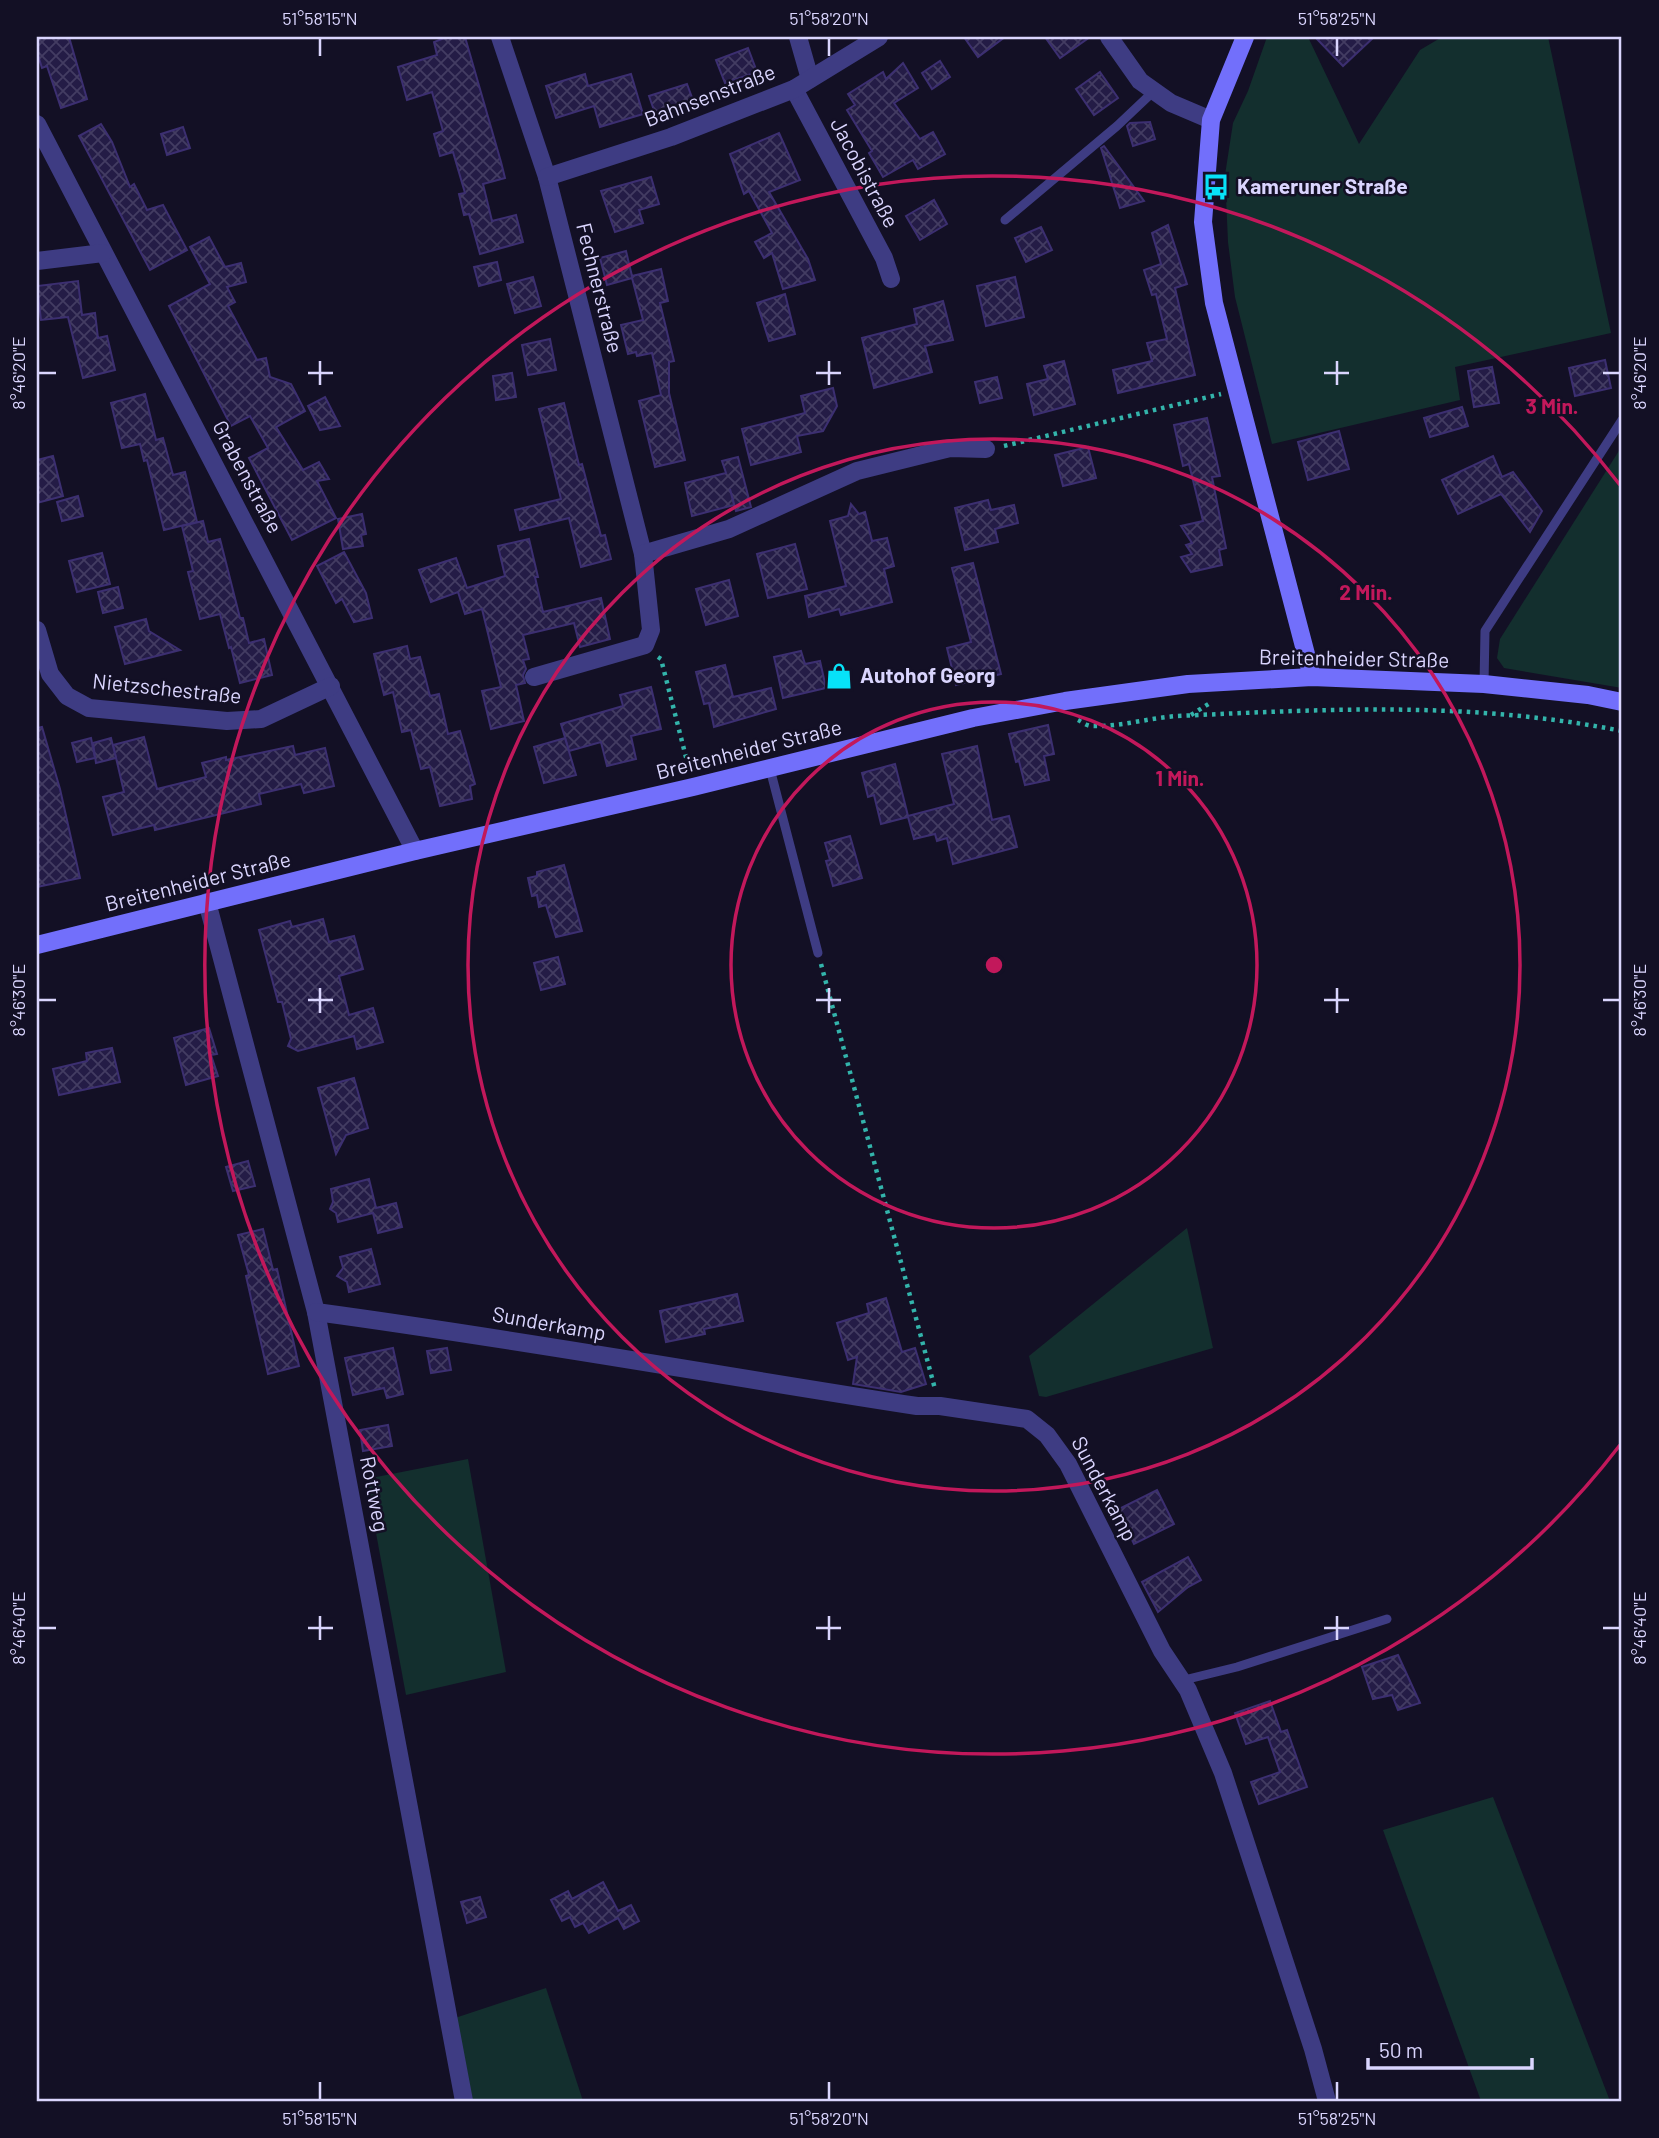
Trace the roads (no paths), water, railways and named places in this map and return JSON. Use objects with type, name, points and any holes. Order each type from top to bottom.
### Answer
[{"type":"street","name":"Fechnerstraße","points":[[500,37],[547,177],[643,554],[651,630],[645,645],[534,677]]},
{"type":"street","name":"Jacobistraße","points":[[798,37],[802,84],[884,258],[891,279]]},
{"type":"street","name":"Bahnsenstraße","points":[[547,177],[671,137],[802,84],[879,37]]},
{"type":"street","points":[[1109,37],[1140,81],[1171,103],[1211,120]]},
{"type":"street","points":[[1245,37],[1211,120],[1203,222],[1214,303],[1312,677]]},
{"type":"street","name":"Grabenstraße","points":[[37,124],[415,851]]},
{"type":"street","points":[[37,261],[103,253]]},
{"type":"street","points":[[643,554],[729,529],[857,471],[950,447],[986,449]]},
{"type":"street","name":"Nietzschestraße","points":[[37,630],[50,674],[67,696],[89,708],[227,721],[261,719],[331,686]]},
{"type":"street","name":"Breitenheider Straße","points":[[37,946],[415,851],[769,769],[972,718],[1065,701],[1188,684],[1312,677],[1484,684],[1588,695],[1622,702]]},
{"type":"street","name":"Rottweg","points":[[207,902],[316,1312],[464,2101]]},
{"type":"street","name":"Sunderkamp","points":[[316,1312],[439,1328],[683,1370],[917,1406],[940,1406],[1027,1419],[1047,1435],[1068,1464],[1162,1651],[1184,1680],[1223,1773],[1313,2049],[1327,2101]]},
{"type":"lane","points":[[1005,220],[1117,126],[1154,91]]},
{"type":"lane","points":[[1484,684],[1485,631],[1622,420]]},
{"type":"lane","points":[[769,769],[818,953]]},
{"type":"lane","points":[[1184,1680],[1237,1667],[1387,1619]]},
{"type":"place","name":"Kameruner Straße","points":[[1216,187]]},
{"type":"place","name":"Autohof Georg","points":[[839,676]]}]
